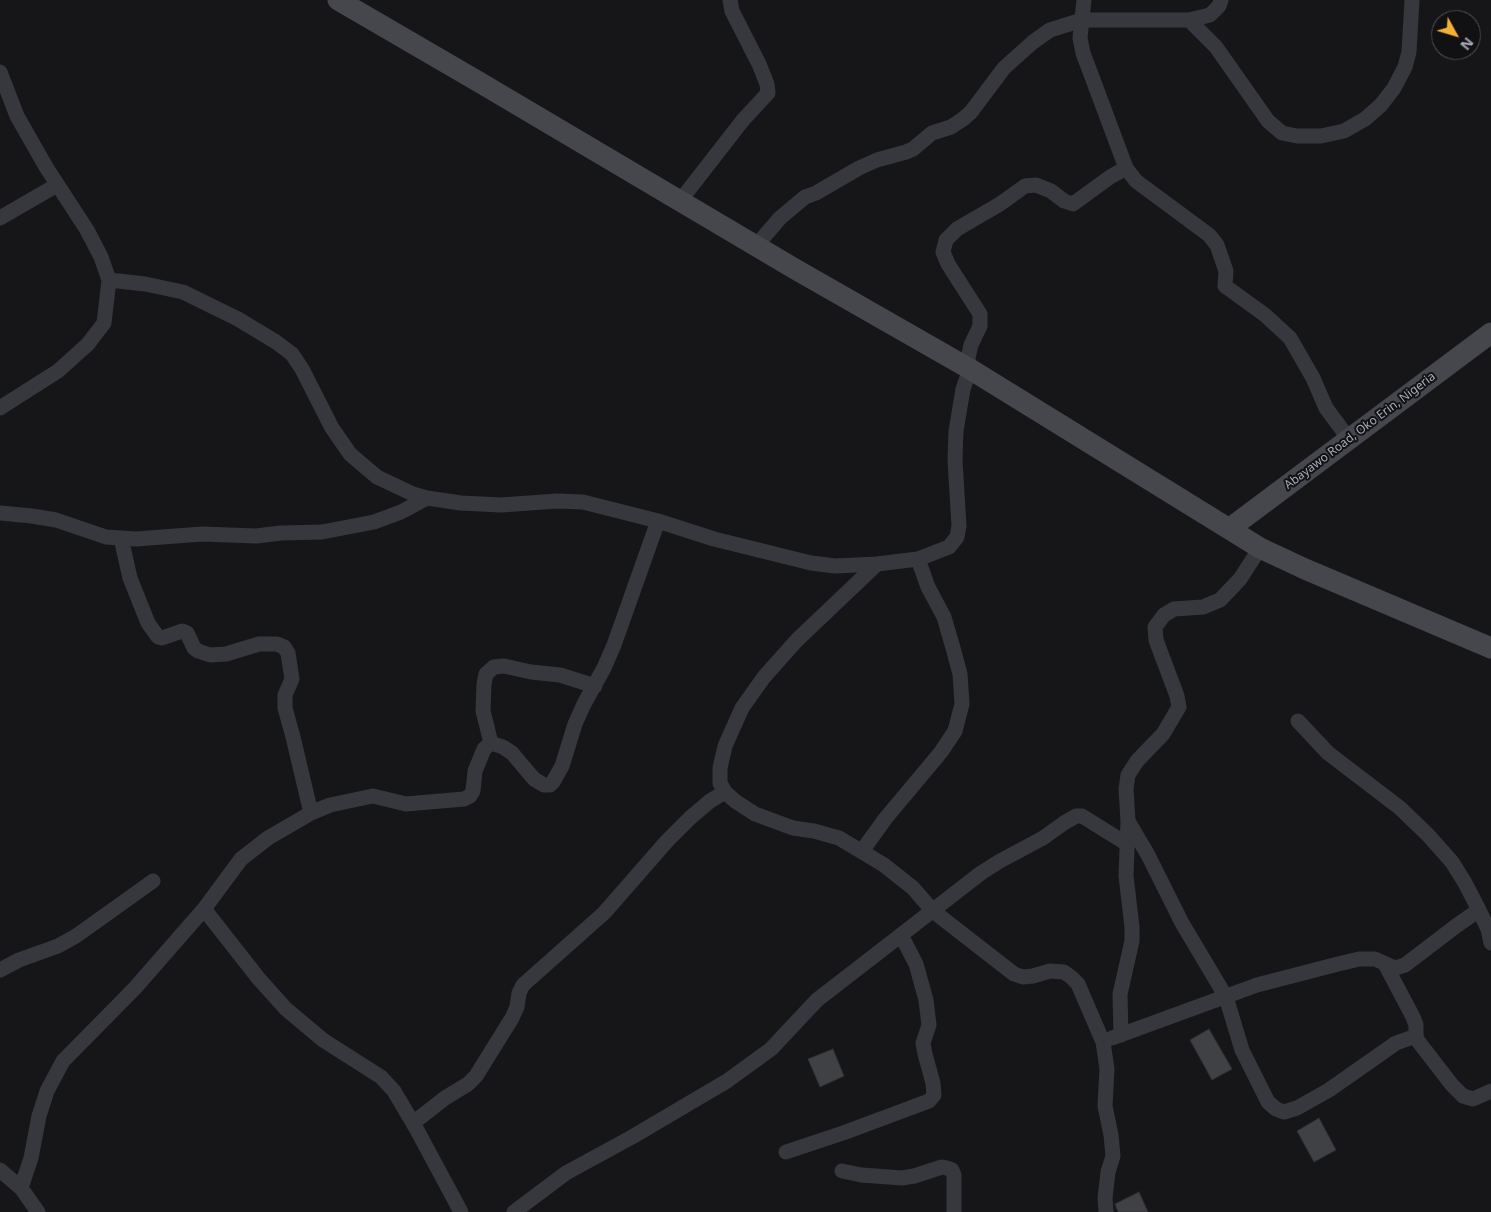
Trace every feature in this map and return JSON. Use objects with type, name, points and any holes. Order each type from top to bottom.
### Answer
[{"type":"street","points":[[680,201],[743,120],[768,93],[760,64],[732,11],[730,0]]},
{"type":"street","points":[[1084,0],[1080,38],[1083,53],[1126,168],[1136,181],[1202,230],[1217,244],[1226,271],[1225,286],[1265,315],[1290,338],[1313,378],[1326,408],[1349,439]]},
{"type":"street","points":[[756,246],[780,218],[805,197],[816,193],[859,168],[877,160],[913,149],[932,133],[951,128],[971,112],[1004,68],[1033,42],[1050,30],[1082,20],[1190,20],[1210,15],[1219,6],[1221,0]]},
{"type":"street","points":[[1190,20],[1216,47],[1268,121],[1282,132],[1297,136],[1322,136],[1344,132],[1365,119],[1381,105],[1394,88],[1405,68],[1409,52],[1412,0]]},
{"type":"street","points":[[341,1],[970,370],[1260,548],[1491,648]]},
{"type":"street","points":[[0,72],[6,107],[17,116],[57,185],[87,230],[101,257],[109,280],[104,323],[88,344],[58,371],[0,408]]},
{"type":"street","points":[[109,280],[145,284],[183,292],[238,319],[276,342],[292,354],[302,369],[332,428],[350,454],[377,477],[413,494],[461,503],[501,505],[557,501],[583,502],[658,521],[714,539],[811,563],[835,566],[877,564],[918,559],[949,547],[957,537],[959,526],[955,460],[956,431],[963,390],[970,370],[968,358],[971,345],[980,326],[980,314],[948,264],[943,252],[946,240],[957,229],[1000,204],[1024,186],[1036,185],[1051,191],[1064,201],[1073,204],[1110,177],[1126,168]]},
{"type":"street","points":[[0,218],[57,185]]},
{"type":"street","name":"Abayawo Road, Oko Erin, Nigeria","points":[[1229,529],[1491,333]]},
{"type":"street","points":[[0,513],[56,520],[106,537],[136,539],[202,534],[256,536],[280,533],[322,532],[374,522],[401,512],[427,498]]},
{"type":"street","points":[[491,743],[503,747],[512,753],[534,778],[544,785],[550,785],[562,766],[575,724],[614,645],[658,521]]},
{"type":"street","points":[[121,538],[130,578],[148,623],[158,637],[162,638],[182,631],[187,634],[198,652],[210,655],[226,654],[259,644],[277,644],[284,647],[288,653],[292,679],[285,695],[285,708],[311,813]]},
{"type":"street","points":[[1121,1035],[1120,994],[1132,941],[1126,876],[1128,821],[1126,789],[1128,775],[1137,761],[1163,734],[1179,707],[1177,696],[1156,640],[1155,627],[1164,615],[1174,609],[1202,607],[1220,600],[1240,579],[1260,548]]},
{"type":"street","points":[[862,851],[885,819],[941,752],[955,731],[962,704],[960,674],[944,617],[928,587],[918,559]]},
{"type":"street","points":[[877,564],[797,640],[764,677],[742,708],[725,746],[720,768],[720,783],[725,792],[735,801],[755,814],[793,828],[814,831],[839,838],[884,865],[913,888],[933,912],[1014,974],[1023,977],[1050,971],[1064,972],[1078,984],[1103,1042],[1107,1069],[1105,1106],[1113,1156],[1108,1172],[1105,1198],[1106,1212]]},
{"type":"street","points":[[491,743],[483,711],[484,684],[486,674],[494,667],[504,666],[560,676],[595,686]]},
{"type":"street","points":[[1298,720],[1348,770],[1380,792],[1428,835],[1452,862],[1479,910],[1488,929],[1491,943]]},
{"type":"street","points":[[21,1188],[31,1158],[47,1091],[63,1061],[135,988],[204,909],[241,859],[268,838],[311,813],[330,805],[373,796],[406,804],[464,799],[470,796],[473,791],[475,771],[484,749],[491,743]]},
{"type":"street","points":[[413,1123],[444,1098],[468,1084],[476,1076],[512,1018],[523,985],[604,914],[690,818],[710,801],[725,792]]},
{"type":"street","points":[[514,1212],[566,1173],[632,1137],[734,1076],[771,1049],[817,1000],[981,873],[1000,861],[1043,838],[1076,816],[1088,819],[1127,844]]},
{"type":"street","points":[[1128,821],[1148,855],[1186,929],[1226,998],[1242,1050],[1268,1102],[1276,1109],[1284,1112],[1297,1108],[1329,1090],[1396,1043],[1416,1036]]},
{"type":"street","points":[[0,970],[64,942],[153,881]]},
{"type":"street","points":[[204,909],[259,979],[286,1009],[323,1040],[381,1078],[394,1091],[461,1212]]},
{"type":"street","points":[[1103,1042],[1257,985],[1359,958],[1375,959],[1395,968],[1405,965],[1479,910]]},
{"type":"street","points":[[786,1152],[843,1134],[930,1101],[934,1095],[933,1083],[923,1043],[929,1024],[926,1000],[916,964],[901,935]]},
{"type":"street","points":[[1385,964],[1413,1017],[1418,1041],[1446,1078],[1463,1096],[1473,1099],[1491,1091]]},
{"type":"street","points":[[842,1171],[861,1175],[902,1178],[942,1167],[947,1168],[952,1170],[954,1175],[954,1212]]},
{"type":"street","points":[[0,1170],[21,1188],[38,1212]]},
{"type":"building","points":[[1209,1029],[1232,1069],[1212,1080],[1190,1040]]},
{"type":"building","points":[[833,1049],[844,1076],[820,1087],[808,1059]]},
{"type":"building","points":[[1319,1118],[1336,1150],[1314,1162],[1297,1131]]},
{"type":"building","points":[[1139,1192],[1148,1212],[1118,1212],[1115,1204]]}]
